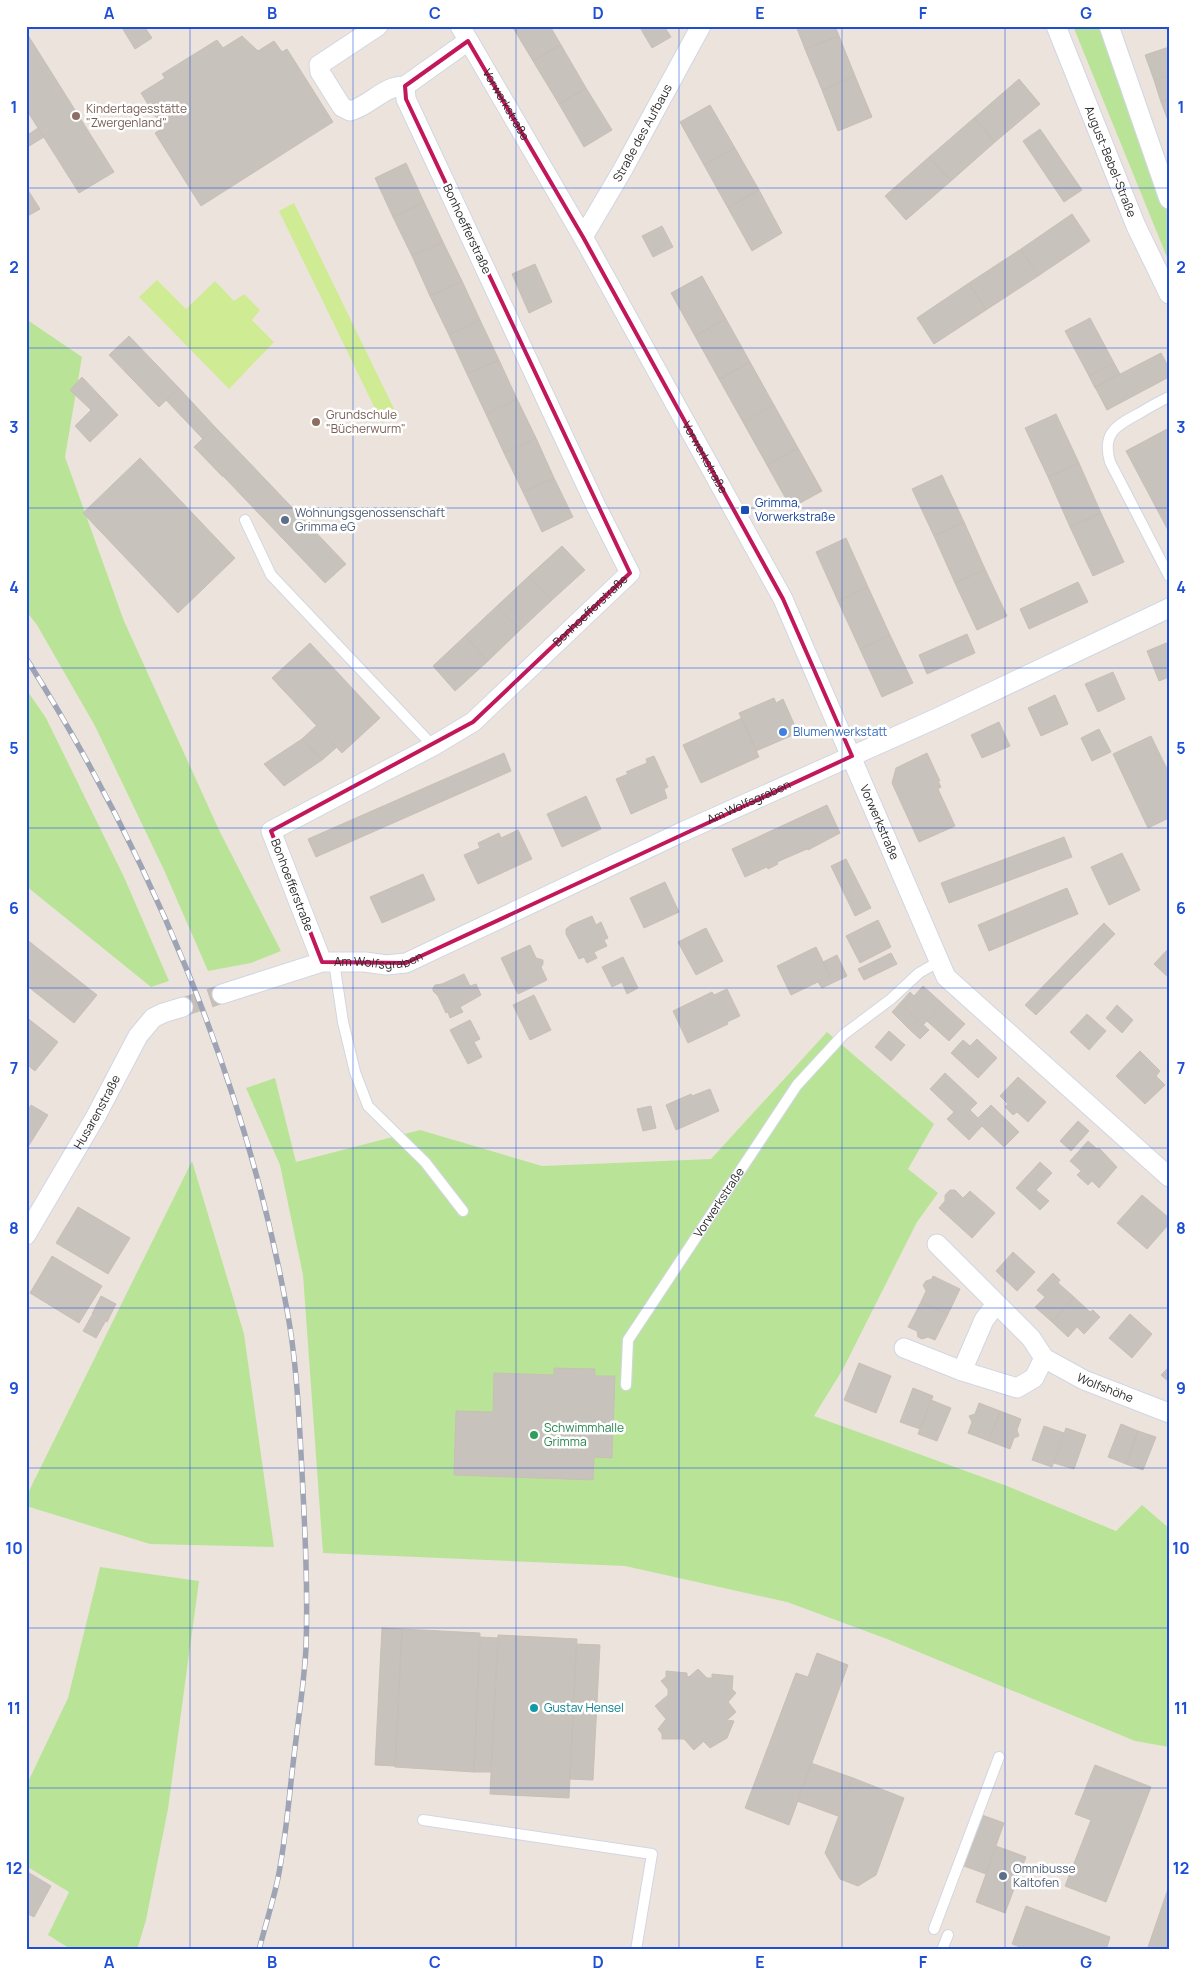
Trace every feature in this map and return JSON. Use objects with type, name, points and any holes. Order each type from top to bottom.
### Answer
[{"type":"street","points":[[378,26],[319,64],[320,72],[342,107],[350,111],[359,109],[396,86],[404,86],[464,34]]},
{"type":"street","name":"Straße des Aufbaus","points":[[583,237],[622,171],[701,26]]},
{"type":"street","name":"August-Bebel-Straße","points":[[1056,26],[1136,226],[1169,294]]},
{"type":"street","points":[[1109,26],[1169,199]]},
{"type":"street","name":"Vorwerkstraße","points":[[464,34],[583,237],[782,599],[852,756],[946,977],[1169,1177]]},
{"type":"street","name":"Bonhoefferstraße","points":[[328,962],[271,831],[433,746],[473,722],[630,573],[595,504],[410,108],[404,86]]},
{"type":"street","name":"Am Wolfsgraben","points":[[328,962],[365,962],[386,965],[406,963],[680,833],[937,718],[1169,608]]},
{"type":"street","points":[[222,994],[328,962]]},
{"type":"street","name":"Husarenstraße","points":[[26,1235],[96,1116],[138,1036],[153,1018],[183,1007]]},
{"type":"street","name":"Wolfshöhe","points":[[937,1244],[1031,1338],[1044,1358],[1084,1380],[1169,1413]]},
{"type":"street","points":[[962,1371],[984,1320],[996,1304]]},
{"type":"street","points":[[904,1348],[962,1371],[1018,1388],[1034,1378],[1044,1358]]},
{"type":"lane","points":[[1169,397],[1121,423],[1112,430],[1107,449],[1110,462],[1169,576]]},
{"type":"lane","points":[[245,520],[271,575],[433,746]]},
{"type":"lane","points":[[328,962],[355,1072],[368,1106],[425,1162],[463,1211]]},
{"type":"lane","name":"Vorwerkstraße","points":[[626,1385],[628,1340],[797,1085],[843,1035],[891,999],[919,973],[938,962]]},
{"type":"lane","points":[[934,1930],[999,1757]]},
{"type":"lane","points":[[423,1820],[652,1854],[636,1950]]},
{"type":"lane","points":[[942,1950],[948,1935]]},
{"type":"highlighted area","points":[[468,41],[583,237],[783,599],[852,756],[406,963],[322,962],[271,831],[473,722],[630,573],[406,99],[405,86]]},
{"type":"green space","points":[[1073,26],[1101,26],[1169,216],[1169,262]]},
{"type":"green space","points":[[294,203],[397,415],[382,423],[279,211]]},
{"type":"green space","points":[[157,280],[186,309],[215,281],[234,301],[244,294],[260,310],[252,320],[274,342],[229,389],[139,297]]},
{"type":"green space","points":[[26,319],[82,357],[65,457],[124,621],[219,830],[281,951],[251,963],[208,971],[164,870],[95,726],[37,625],[26,611]]},
{"type":"green space","points":[[26,689],[46,718],[124,877],[169,981],[151,987],[26,886]]},
{"type":"green space","points":[[827,1032],[934,1124],[908,1169],[938,1193],[917,1222],[843,1369],[814,1416],[1007,1486],[1116,1531],[1142,1505],[1169,1528],[1169,1747],[1135,1741],[887,1639],[787,1602],[625,1566],[323,1553],[303,1275],[280,1165],[246,1088],[275,1078],[296,1162],[420,1130],[542,1166],[711,1159]]},
{"type":"green space","points":[[192,1161],[244,1334],[274,1547],[150,1544],[26,1506],[26,1497]]},
{"type":"green space","points":[[100,1567],[199,1581],[168,1809],[146,1920],[137,1950],[72,1950],[48,1935],[69,1892],[26,1866],[26,1786],[68,1698]]},
{"type":"building","points":[[121,26],[144,26],[152,38],[135,49]]},
{"type":"building","points":[[512,26],[550,26],[561,45],[533,61]]},
{"type":"building","points":[[639,26],[664,26],[671,37],[652,48]]},
{"type":"building","points":[[796,26],[835,26],[839,36],[805,49]]},
{"type":"building","points":[[26,32],[114,172],[79,193],[26,109]]},
{"type":"building","points":[[242,36],[258,51],[274,41],[282,52],[287,49],[333,122],[201,206],[155,133],[163,128],[141,93],[165,78],[162,74],[217,40],[223,48]]},
{"type":"building","points":[[839,36],[855,76],[822,90],[805,49]]},
{"type":"building","points":[[561,45],[586,88],[559,104],[533,61]]},
{"type":"building","points":[[1169,47],[1169,75],[1154,80],[1145,55]]},
{"type":"building","points":[[1169,75],[1169,99],[1161,102],[1154,80]]},
{"type":"building","points":[[855,76],[872,117],[838,131],[822,90]]},
{"type":"building","points":[[1019,79],[1040,104],[995,142],[974,118]]},
{"type":"building","points":[[586,88],[612,130],[584,147],[559,104]]},
{"type":"building","points":[[1169,99],[1169,123],[1161,102]]},
{"type":"building","points":[[710,105],[735,148],[704,165],[680,122]]},
{"type":"building","points":[[974,118],[995,142],[951,181],[929,157]]},
{"type":"building","points":[[38,128],[44,137],[26,148],[26,136]]},
{"type":"building","points":[[1040,129],[1082,190],[1064,202],[1023,141]]},
{"type":"building","points":[[735,148],[759,190],[728,208],[704,165]]},
{"type":"building","points":[[929,157],[951,181],[906,220],[885,196]]},
{"type":"building","points":[[406,163],[424,202],[393,217],[375,178]]},
{"type":"building","points":[[26,187],[40,209],[26,217]]},
{"type":"building","points":[[759,190],[782,233],[752,251],[728,208]]},
{"type":"building","points":[[424,202],[443,242],[412,256],[393,217]]},
{"type":"building","points":[[1072,214],[1090,241],[1038,276],[1021,249]]},
{"type":"building","points":[[662,226],[673,247],[653,257],[642,236]]},
{"type":"building","points":[[443,242],[462,281],[430,296],[412,256]]},
{"type":"building","points":[[1021,249],[1038,276],[986,310],[969,283]]},
{"type":"building","points":[[535,264],[552,302],[529,313],[512,274]]},
{"type":"building","points":[[702,276],[726,319],[695,336],[671,293]]},
{"type":"building","points":[[462,281],[480,320],[449,335],[430,296]]},
{"type":"building","points":[[969,283],[986,310],[934,344],[917,318]]},
{"type":"building","points":[[1090,318],[1114,363],[1089,376],[1065,331]]},
{"type":"building","points":[[726,319],[750,362],[719,379],[695,336]]},
{"type":"building","points":[[480,320],[499,360],[467,374],[449,335]]},
{"type":"building","points":[[129,336],[179,388],[159,407],[109,355]]},
{"type":"building","points":[[1161,353],[1169,368],[1169,377],[1107,410],[1095,387]]},
{"type":"building","points":[[499,360],[517,399],[486,414],[467,374]]},
{"type":"building","points":[[750,362],[774,405],[743,422],[719,379]]},
{"type":"building","points":[[1114,363],[1120,374],[1095,388],[1089,376]]},
{"type":"building","points":[[82,377],[118,415],[90,442],[75,426],[91,410],[70,390]]},
{"type":"building","points":[[179,388],[215,427],[203,439],[166,400]]},
{"type":"building","points":[[517,399],[536,438],[504,453],[486,414]]},
{"type":"building","points":[[774,405],[798,448],[767,465],[743,422]]},
{"type":"building","points":[[1056,414],[1079,463],[1048,477],[1025,428]]},
{"type":"building","points":[[215,427],[244,457],[223,477],[194,447]]},
{"type":"building","points":[[1169,428],[1169,532],[1126,451]]},
{"type":"building","points":[[536,438],[554,478],[523,492],[504,453]]},
{"type":"building","points":[[798,448],[822,491],[791,508],[767,465]]},
{"type":"building","name":"Wohnungsgenossenschaft Grimma eG","points":[[244,457],[346,564],[325,583],[224,477]]},
{"type":"building","points":[[140,458],[235,558],[178,613],[83,513]]},
{"type":"building","points":[[1079,463],[1101,513],[1070,527],[1048,477]]},
{"type":"building","points":[[942,475],[964,522],[934,536],[912,489]]},
{"type":"building","points":[[554,478],[573,517],[542,532],[523,492]]},
{"type":"building","points":[[1101,513],[1124,562],[1093,576],[1070,527]]},
{"type":"building","points":[[964,522],[985,569],[955,583],[934,536]]},
{"type":"building","points":[[846,538],[868,587],[838,601],[816,552]]},
{"type":"building","points":[[562,546],[585,570],[552,600],[529,576]]},
{"type":"building","points":[[985,569],[1007,616],[977,630],[955,583]]},
{"type":"building","points":[[529,576],[552,600],[520,630],[497,606]]},
{"type":"building","points":[[1078,582],[1088,602],[1029,629],[1020,609]]},
{"type":"building","points":[[868,587],[890,635],[860,649],[838,601]]},
{"type":"building","points":[[497,606],[520,630],[488,661],[465,636]]},
{"type":"building","points":[[967,634],[975,653],[927,674],[919,655]]},
{"type":"building","points":[[890,635],[913,683],[882,697],[860,649]]},
{"type":"building","points":[[465,636],[488,661],[455,691],[433,666]]},
{"type":"building","points":[[1169,642],[1169,677],[1159,681],[1147,651]]},
{"type":"building","points":[[310,643],[380,718],[342,753],[272,678]]},
{"type":"building","points":[[1113,672],[1125,699],[1098,712],[1085,684]]},
{"type":"building","points":[[1055,695],[1068,724],[1041,736],[1028,708]]},
{"type":"building","points":[[774,698],[776,703],[783,699],[798,733],[756,751],[739,713]]},
{"type":"building","points":[[742,718],[759,757],[701,783],[683,745]]},
{"type":"building","points":[[999,722],[1010,746],[982,758],[971,735]]},
{"type":"building","points":[[316,726],[337,747],[322,760],[302,739]]},
{"type":"building","points":[[1099,729],[1111,752],[1092,761],[1081,738]]},
{"type":"building","points":[[1151,736],[1169,773],[1169,818],[1148,828],[1113,754]]},
{"type":"building","points":[[302,739],[322,760],[284,786],[264,764]]},
{"type":"building","points":[[504,753],[511,771],[316,857],[308,839]]},
{"type":"building","points":[[927,753],[940,781],[938,781],[941,787],[938,789],[955,826],[919,842],[892,783],[896,768]]},
{"type":"building","points":[[654,756],[668,787],[664,789],[667,798],[631,814],[616,779],[628,774],[626,772],[647,763],[646,759]]},
{"type":"building","points":[[586,796],[601,829],[562,847],[547,814]]},
{"type":"building","points":[[827,805],[840,833],[808,850],[777,862],[778,864],[768,869],[767,867],[745,877],[732,849]]},
{"type":"building","points":[[518,830],[532,859],[478,884],[464,855],[480,848],[478,843],[499,833],[501,838]]},
{"type":"building","points":[[1064,837],[1072,857],[949,903],[941,883]]},
{"type":"building","points":[[1122,853],[1140,890],[1109,905],[1091,867]]},
{"type":"building","points":[[846,859],[871,908],[855,916],[831,866]]},
{"type":"building","points":[[423,874],[435,900],[382,923],[370,897]]},
{"type":"building","points":[[665,882],[679,912],[644,928],[630,898]]},
{"type":"building","points":[[1067,888],[1078,914],[989,951],[978,925]]},
{"type":"building","points":[[592,916],[596,925],[601,922],[608,938],[604,940],[607,946],[594,952],[597,958],[587,963],[584,957],[579,959],[566,934],[566,929]]},
{"type":"building","points":[[878,920],[891,947],[860,963],[846,936]]},
{"type":"building","points":[[1104,923],[1115,934],[1036,1015],[1025,1005]]},
{"type":"building","points":[[706,928],[723,961],[696,975],[678,942]]},
{"type":"building","points":[[26,939],[97,995],[74,1023],[26,985]]},
{"type":"building","points":[[530,945],[536,958],[543,960],[541,967],[547,980],[518,994],[501,958]]},
{"type":"building","points":[[816,947],[830,976],[791,995],[777,966]]},
{"type":"building","points":[[1169,948],[1169,978],[1154,964]]},
{"type":"building","points":[[891,953],[897,964],[864,980],[858,969]]},
{"type":"building","points":[[837,955],[847,976],[822,988],[818,982],[830,976],[823,962]]},
{"type":"building","points":[[623,957],[638,988],[627,994],[622,982],[612,987],[602,967]]},
{"type":"building","points":[[464,974],[470,986],[476,984],[481,995],[460,1007],[463,1012],[450,1018],[433,988],[435,985],[442,984]]},
{"type":"building","points":[[923,986],[943,1004],[923,1025],[904,1007],[907,1004],[903,1000],[910,992],[914,996]]},
{"type":"building","points":[[727,989],[740,1016],[727,1022],[728,1024],[688,1043],[673,1011],[712,992],[714,995]]},
{"type":"building","points":[[534,995],[551,1030],[530,1040],[513,1005]]},
{"type":"building","points":[[903,1000],[907,1004],[904,1007],[918,1020],[909,1029],[892,1012]]},
{"type":"building","points":[[943,1004],[965,1024],[949,1041],[927,1021]]},
{"type":"building","points":[[1117,1005],[1133,1020],[1122,1033],[1106,1018]]},
{"type":"building","points":[[1087,1014],[1106,1031],[1089,1050],[1070,1032]]},
{"type":"building","points":[[26,1017],[58,1042],[35,1071],[26,1064]]},
{"type":"building","points":[[470,1020],[480,1039],[474,1042],[482,1057],[468,1064],[450,1030]]},
{"type":"building","points":[[918,1020],[929,1030],[920,1039],[909,1029]]},
{"type":"building","points":[[889,1031],[905,1045],[891,1061],[875,1047]]},
{"type":"building","points":[[977,1039],[997,1058],[978,1078],[951,1053],[963,1040],[970,1046]]},
{"type":"building","points":[[1140,1051],[1160,1071],[1156,1076],[1165,1085],[1145,1104],[1116,1076]]},
{"type":"building","points":[[945,1073],[977,1103],[970,1110],[978,1118],[991,1105],[1019,1132],[1004,1147],[982,1126],[969,1140],[947,1119],[954,1112],[930,1089]]},
{"type":"building","points":[[1018,1077],[1046,1102],[1028,1122],[1017,1112],[1013,1115],[1005,1107],[1008,1104],[1000,1096]]},
{"type":"building","points":[[710,1089],[719,1111],[676,1130],[666,1105],[691,1094],[692,1096]]},
{"type":"building","points":[[31,1105],[48,1115],[26,1150],[26,1113]]},
{"type":"building","points":[[651,1106],[656,1128],[643,1131],[637,1109]]},
{"type":"building","points":[[1078,1121],[1089,1131],[1071,1151],[1060,1141]]},
{"type":"building","points":[[1088,1141],[1097,1149],[1099,1148],[1117,1167],[1099,1188],[1092,1181],[1088,1185],[1077,1175],[1081,1171],[1070,1161]]},
{"type":"building","points":[[1040,1162],[1052,1173],[1036,1190],[1049,1201],[1040,1210],[1016,1188]]},
{"type":"building","points":[[950,1190],[955,1190],[963,1198],[970,1191],[995,1213],[972,1238],[939,1208],[945,1201],[945,1195]]},
{"type":"building","points":[[1142,1195],[1169,1218],[1169,1224],[1147,1249],[1117,1223]]},
{"type":"building","points":[[78,1207],[130,1238],[108,1274],[56,1243]]},
{"type":"building","points":[[1013,1252],[1035,1272],[1017,1291],[996,1271]]},
{"type":"building","points":[[52,1256],[102,1286],[79,1323],[30,1293]]},
{"type":"building","points":[[1053,1273],[1060,1280],[1058,1283],[1074,1297],[1052,1322],[1035,1307],[1045,1297],[1037,1290]]},
{"type":"building","points":[[933,1276],[960,1289],[948,1314],[921,1302],[926,1291],[923,1285],[926,1281],[932,1279]]},
{"type":"building","points":[[101,1296],[116,1304],[107,1322],[92,1314]]},
{"type":"building","points":[[1074,1297],[1090,1312],[1093,1310],[1100,1317],[1084,1334],[1077,1327],[1068,1337],[1052,1322]]},
{"type":"building","points":[[921,1302],[948,1314],[935,1340],[928,1337],[922,1339],[918,1337],[917,1331],[908,1327]]},
{"type":"building","points":[[1130,1314],[1152,1334],[1132,1358],[1109,1338]]},
{"type":"building","points":[[92,1315],[105,1322],[96,1338],[83,1331]]},
{"type":"building","points":[[859,1363],[891,1376],[876,1413],[844,1400]]},
{"type":"building","points":[[1169,1367],[1169,1382],[1161,1375]]},
{"type":"building","name":"Schwimmhalle Grimma","points":[[554,1368],[595,1369],[595,1376],[615,1376],[612,1458],[594,1457],[593,1480],[454,1475],[456,1411],[493,1412],[494,1373],[554,1375]]},
{"type":"building","points":[[913,1388],[933,1396],[920,1429],[900,1422]]},
{"type":"building","points":[[931,1400],[951,1408],[937,1441],[918,1434]]},
{"type":"building","points":[[979,1403],[1000,1411],[989,1441],[968,1433],[972,1422],[969,1416],[975,1414]]},
{"type":"building","points":[[1000,1411],[1021,1419],[1017,1430],[1019,1436],[1014,1438],[1010,1449],[989,1441]]},
{"type":"building","points":[[1121,1424],[1138,1431],[1126,1464],[1108,1457]]},
{"type":"building","points":[[1044,1426],[1064,1433],[1052,1467],[1032,1460]]},
{"type":"building","points":[[1066,1428],[1086,1435],[1074,1469],[1054,1463]]},
{"type":"building","points":[[1138,1431],[1156,1437],[1143,1470],[1126,1464]]},
{"type":"building","points":[[382,1628],[402,1629],[395,1766],[375,1765]]},
{"type":"building","points":[[402,1629],[480,1633],[474,1772],[395,1767]]},
{"type":"building","name":"Gustav Hensel","points":[[498,1635],[577,1639],[569,1798],[490,1794]]},
{"type":"building","points":[[480,1637],[498,1638],[491,1772],[474,1772]]},
{"type":"building","points":[[576,1644],[600,1645],[593,1780],[570,1779]]},
{"type":"building","points":[[817,1653],[848,1665],[789,1825],[745,1808],[796,1673],[808,1677]]},
{"type":"building","points":[[698,1669],[707,1678],[712,1678],[712,1674],[733,1676],[732,1689],[736,1693],[728,1702],[736,1712],[727,1720],[734,1721],[727,1738],[710,1748],[704,1742],[707,1740],[705,1740],[694,1750],[684,1739],[662,1739],[662,1734],[658,1729],[666,1719],[655,1706],[668,1695],[668,1689],[661,1681],[666,1677],[666,1671],[687,1673],[689,1677]]},
{"type":"building","points":[[811,1763],[853,1778],[838,1816],[797,1801]]},
{"type":"building","points":[[1095,1765],[1151,1787],[1106,1902],[1065,1886],[1091,1820],[1075,1814]]},
{"type":"building","points":[[853,1778],[904,1798],[876,1875],[858,1886],[840,1879],[825,1853]]},
{"type":"building","points":[[982,1815],[1004,1823],[986,1874],[964,1866]]},
{"type":"building","points":[[996,1846],[1026,1857],[1005,1913],[976,1902]]},
{"type":"building","points":[[26,1871],[51,1886],[34,1917],[26,1913]]},
{"type":"building","points":[[1169,1886],[1169,1950],[1147,1950]]},
{"type":"building","points":[[1026,1906],[1110,1937],[1106,1950],[1028,1950],[1012,1944]]},
{"type":"tunnel","points":[[183,1007],[222,994]]},
{"type":"railway","points":[[26,658],[71,733],[114,811],[152,890],[188,972],[219,1054],[246,1139],[269,1224],[287,1310],[295,1370],[300,1431],[306,1560],[306,1648],[281,1863],[259,1950]]},
{"type":"place","name":"Kindertagesstätte \"Zwergenland\"","points":[[76,116]]},
{"type":"place","name":"Grundschule \"Bücherwurm\"","points":[[316,422]]},
{"type":"place","name":"Grimma, Vorwerkstraße","points":[[745,510]]},
{"type":"place","name":"Wohnungsgenossenschaft Grimma eG","points":[[285,520]]},
{"type":"place","name":"Blumenwerkstatt","points":[[783,732]]},
{"type":"place","name":"Schwimmhalle Grimma","points":[[534,1435]]},
{"type":"place","name":"Gustav Hensel","points":[[534,1708]]},
{"type":"place","name":"Omnibusse Kaltofen","points":[[1003,1876]]}]
